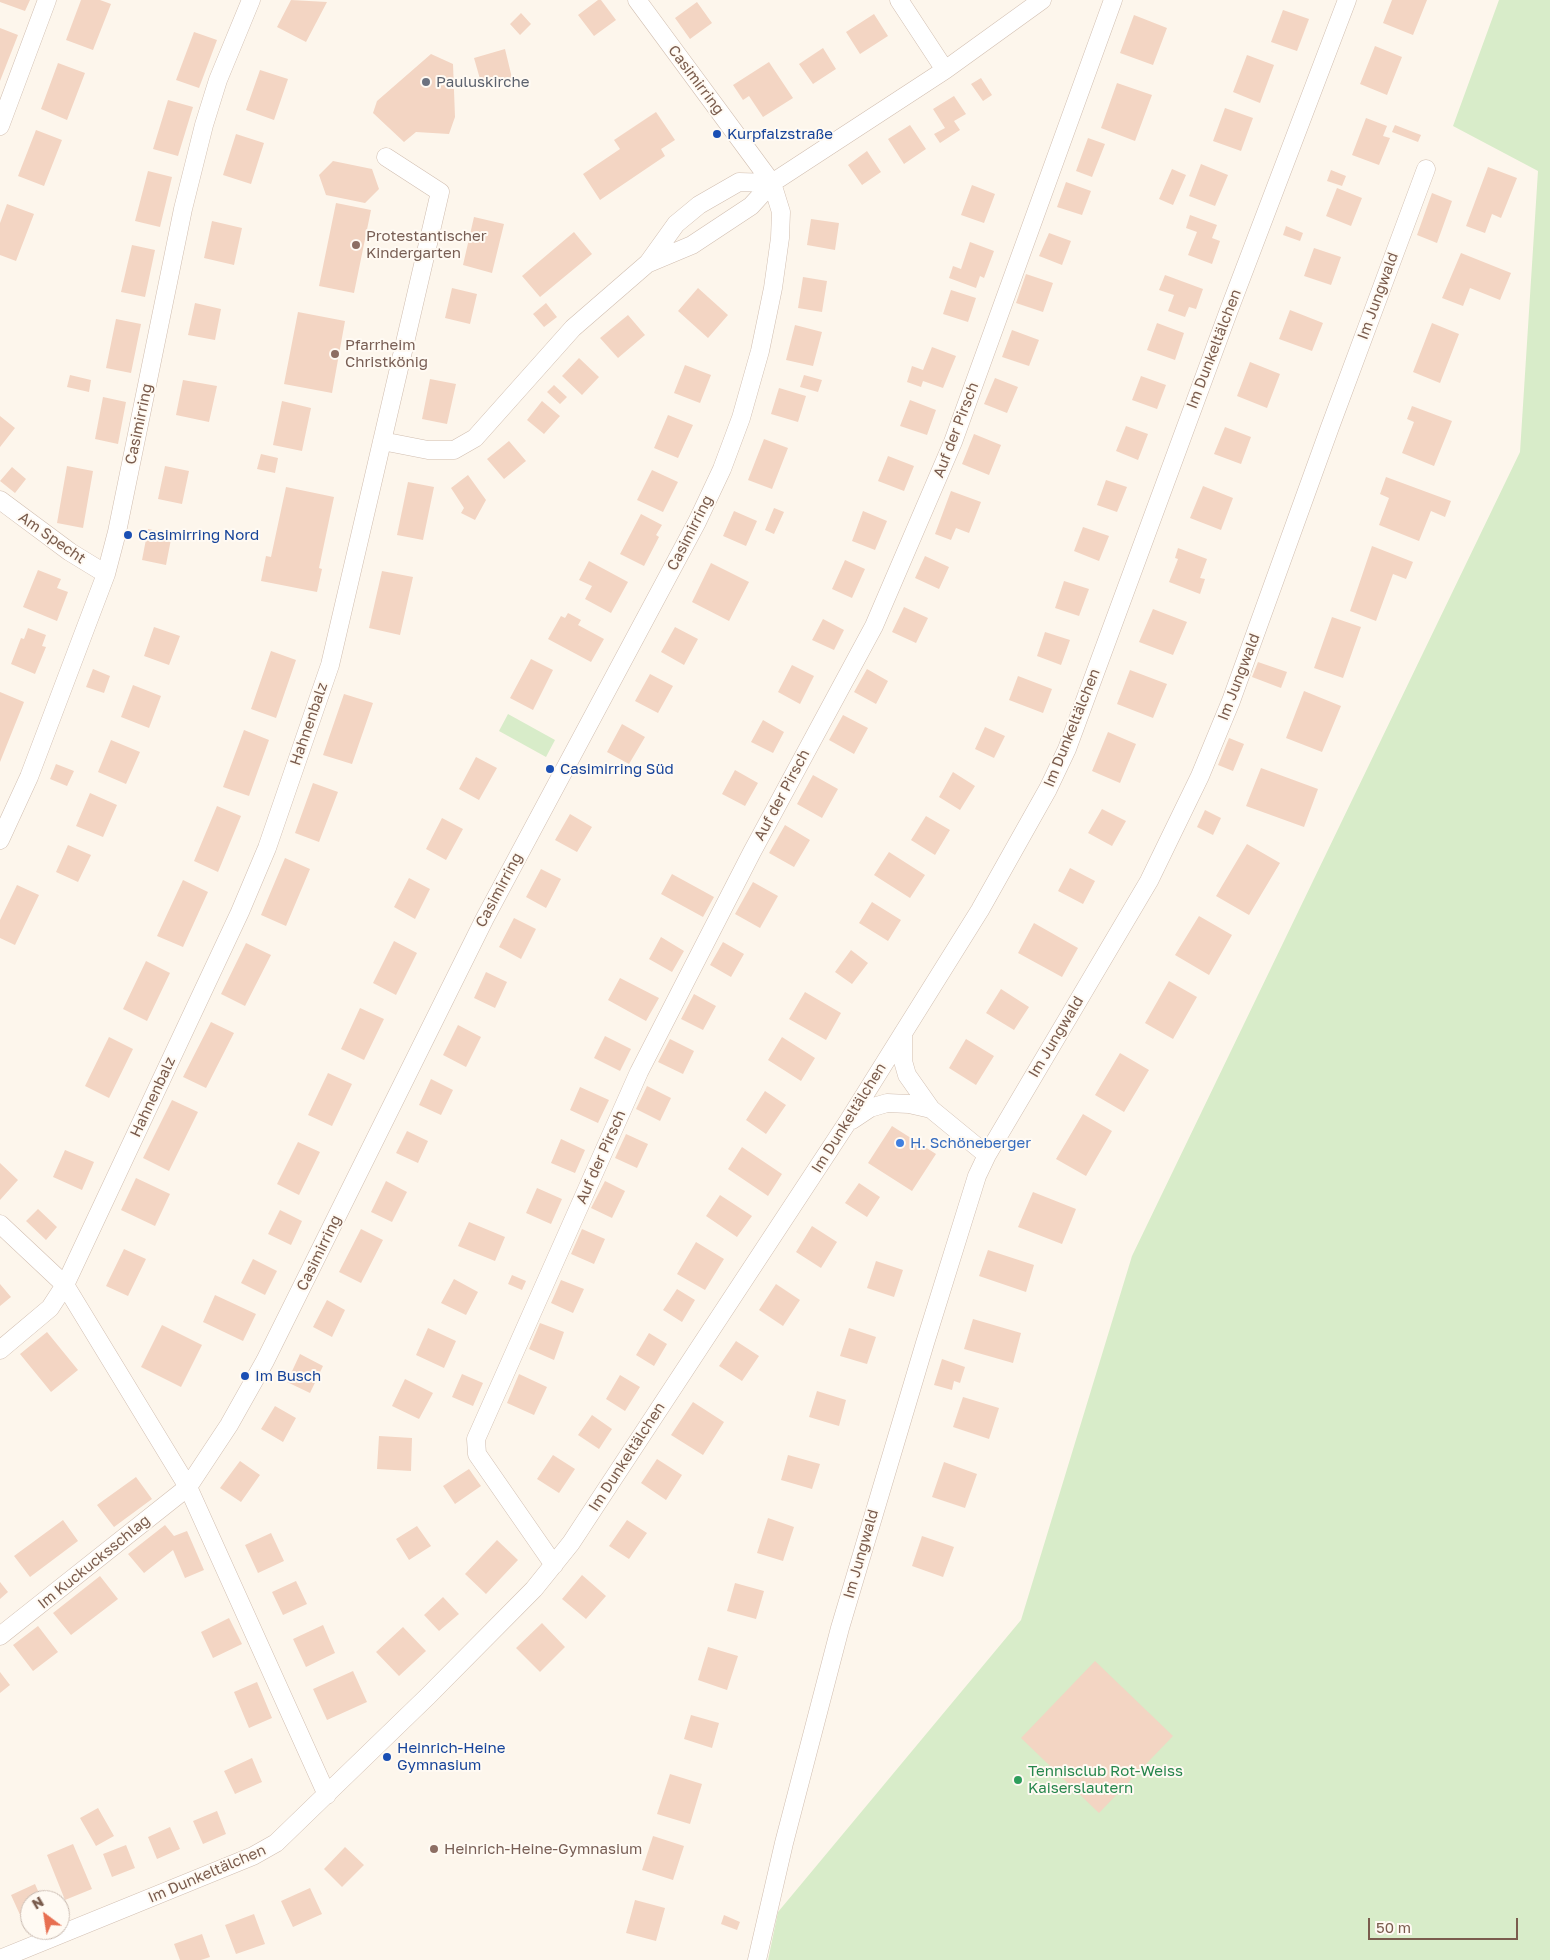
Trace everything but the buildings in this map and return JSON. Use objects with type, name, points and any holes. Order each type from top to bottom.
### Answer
[{"type":"street","points":[[0,126],[47,0]]},
{"type":"street","name":"Casimirring","points":[[0,840],[29,777],[106,574],[117,532],[183,209],[218,80],[251,0]]},
{"type":"street","name":"Casimirring","points":[[188,1487],[229,1426],[265,1361],[485,918],[693,530],[722,469],[741,418],[760,351],[773,288],[780,238],[781,212],[772,183],[637,0]]},
{"type":"street","points":[[900,0],[945,70]]},
{"type":"street","points":[[648,263],[700,240],[752,206],[772,183],[945,70],[1042,0]]},
{"type":"street","name":"Auf der Pirsch","points":[[554,1564],[477,1454],[476,1440],[639,1072],[752,852],[874,626],[954,442],[1113,0]]},
{"type":"street","name":"Im Dunkeltälchen","points":[[0,1959],[254,1856],[276,1843],[441,1683],[534,1588],[571,1543],[847,1123],[980,910],[1048,790],[1067,749],[1229,310],[1347,0]]},
{"type":"street","name":"Hahnenbalz","points":[[0,1350],[50,1308],[66,1285],[240,912],[267,848],[330,665],[440,192],[386,157]]},
{"type":"street","name":"Im Jungwald","points":[[757,1960],[784,1844],[840,1628],[977,1176],[987,1155],[1149,881],[1200,776],[1231,701],[1426,169]]},
{"type":"street","points":[[382,441],[428,450],[454,450],[475,438],[573,328],[648,263],[676,224],[699,205],[739,182],[772,183]]},
{"type":"street","name":"Am Specht","points":[[0,500],[70,552],[106,574]]},
{"type":"street","points":[[903,1031],[903,1061],[908,1075],[931,1109],[987,1155]]},
{"type":"street","points":[[847,1123],[870,1108],[887,1103],[909,1104],[931,1109]]},
{"type":"street","points":[[0,1224],[66,1285],[188,1487],[327,1795]]},
{"type":"street","name":"Im Kuckucksschlag","points":[[0,1636],[188,1487]]},
{"type":"green space","points":[[1499,0],[1550,0],[1550,1960],[768,1960],[778,1912],[1021,1620],[1132,1256],[1520,452],[1538,171],[1453,126]]},
{"type":"green space","points":[[508,714],[555,740],[546,757],[499,731]]},
{"type":"place","name":"Pauluskirche","points":[[426,82]]},
{"type":"place","name":"Kurpfalzstraße","points":[[717,134]]},
{"type":"place","name":"Protestantischer Kindergarten","points":[[356,245]]},
{"type":"place","name":"Pfarrheim Christkönig","points":[[335,354]]},
{"type":"place","name":"Casimirring Nord","points":[[128,535]]},
{"type":"place","name":"Casimirring Süd","points":[[550,769]]},
{"type":"place","name":"H. Schöneberger","points":[[900,1143]]},
{"type":"place","name":"Im Busch","points":[[245,1376]]},
{"type":"place","name":"Heinrich-Heine Gymnasium","points":[[387,1757]]},
{"type":"place","name":"Tennisclub Rot-Weiss Kaiserslautern","points":[[1018,1780]]},
{"type":"place","name":"Heinrich-Heine-Gymnasium","points":[[434,1849]]}]
